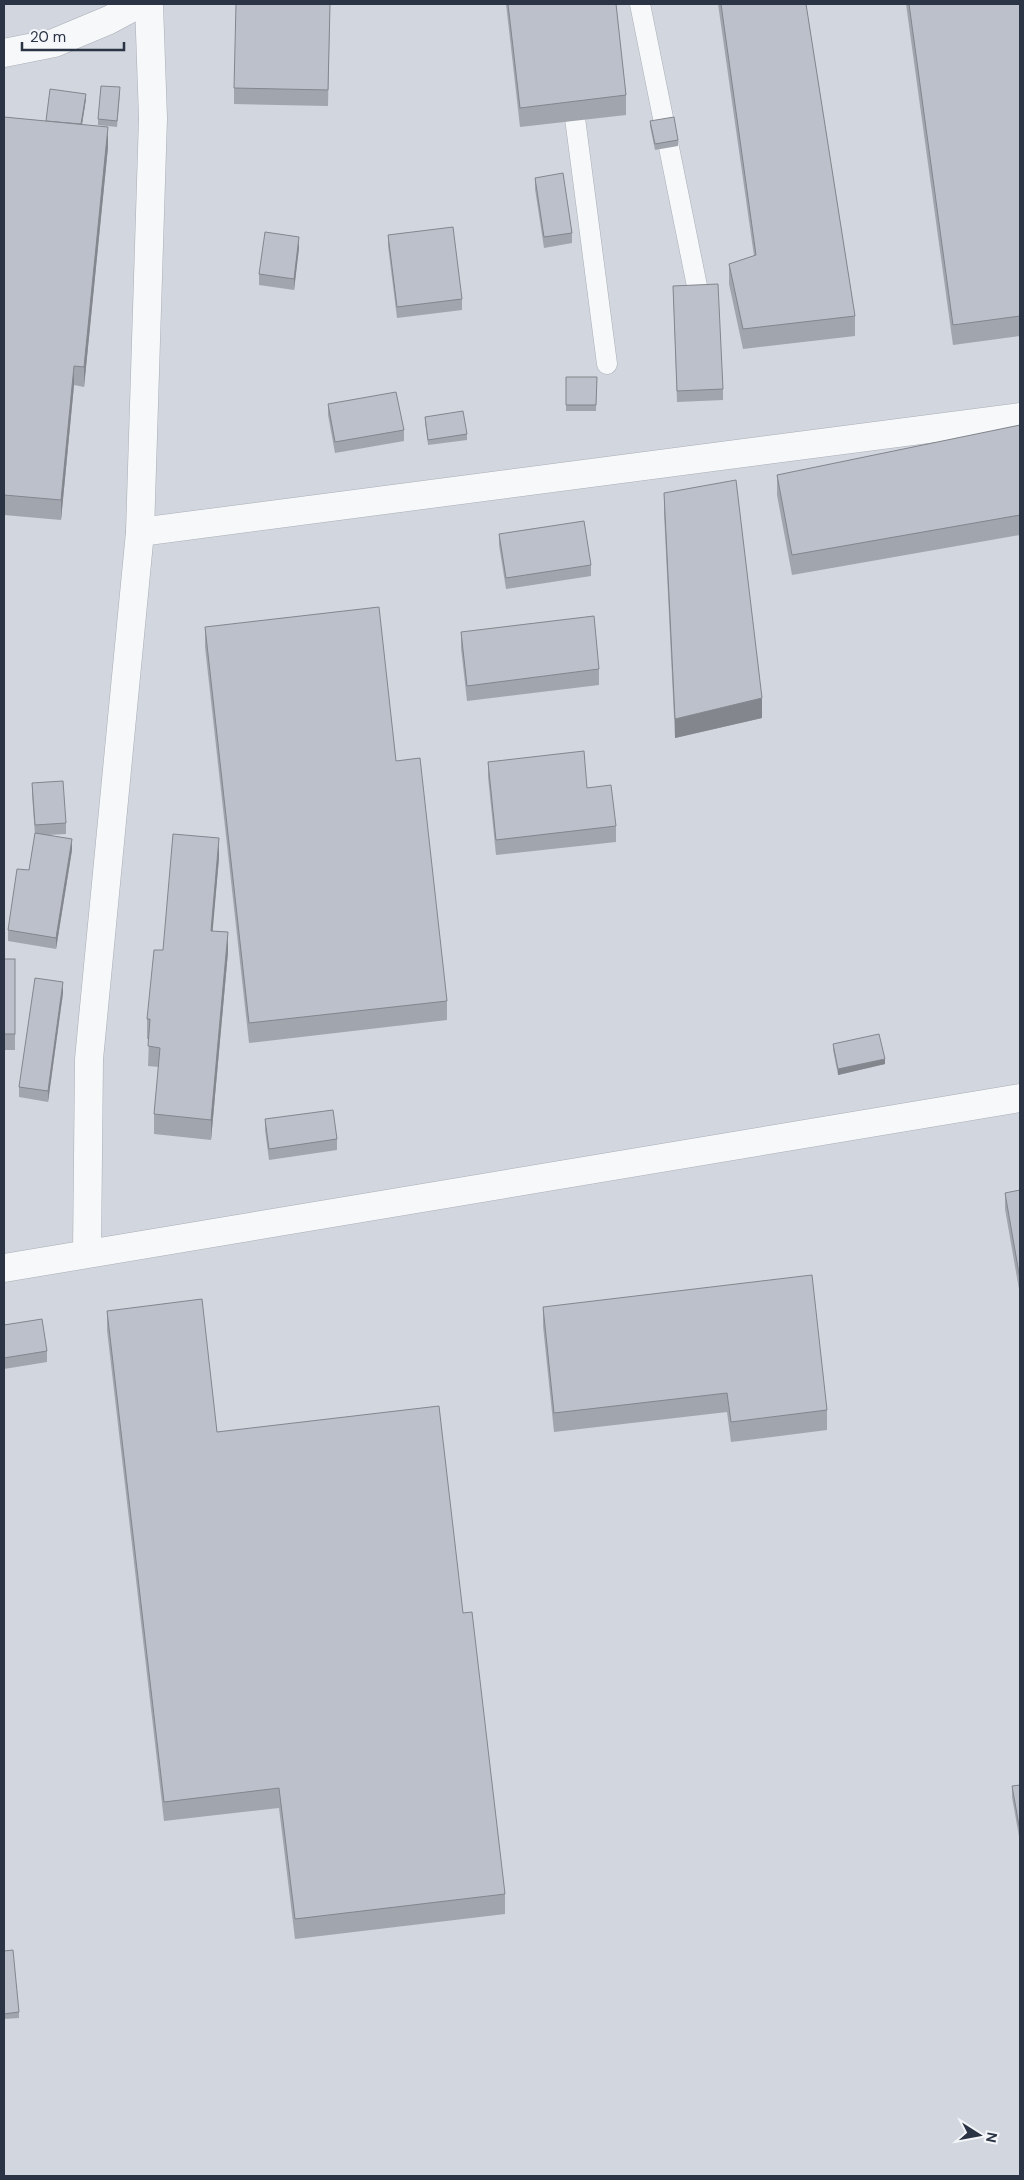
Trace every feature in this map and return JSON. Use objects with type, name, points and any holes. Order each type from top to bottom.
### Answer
[{"type":"street","points":[[4,53],[54,43],[108,20],[139,4]]},
{"type":"street","points":[[87,1252],[90,1059],[140,532],[153,118],[149,4]]},
{"type":"street","points":[[140,532],[1020,417]]},
{"type":"street","points":[[4,1268],[87,1252],[1020,1098]]},
{"type":"lane","points":[[640,4],[697,286]]},
{"type":"lane","points":[[569,72],[606,364]]},
{"type":"shaded area","points":[[4,4],[1020,4],[1020,2176],[4,2176]]},
{"type":"building","points":[[236,4],[330,4],[328,90],[234,88]]},
{"type":"building","points":[[508,4],[616,4],[626,95],[520,108]]},
{"type":"building","points":[[721,4],[806,4],[855,316],[743,329],[729,264],[756,255]]},
{"type":"building","points":[[909,4],[1020,4],[1020,316],[953,325]]},
{"type":"building","points":[[101,86],[120,87],[117,121],[98,119]]},
{"type":"building","points":[[50,89],[86,94],[81,124],[46,121]]},
{"type":"building","points":[[4,117],[108,127],[84,367],[74,366],[61,500],[4,495]]},
{"type":"building","points":[[674,117],[678,140],[655,144],[650,121]]},
{"type":"building","points":[[563,173],[572,233],[544,237],[535,178]]},
{"type":"building","points":[[453,227],[462,299],[397,307],[388,235]]},
{"type":"building","points":[[265,232],[299,237],[294,279],[259,274]]},
{"type":"building","points":[[718,284],[723,389],[677,391],[673,286]]},
{"type":"building","points":[[566,377],[597,377],[596,405],[566,405]]},
{"type":"building","points":[[396,392],[404,430],[335,442],[328,404]]},
{"type":"building","points":[[463,411],[467,434],[428,440],[425,417]]},
{"type":"building","points":[[1020,425],[1020,515],[792,555],[777,475]]},
{"type":"building","points":[[736,480],[762,698],[675,719],[664,493]]},
{"type":"building","points":[[584,521],[591,565],[506,578],[499,534]]},
{"type":"building","points":[[379,607],[396,761],[420,758],[447,1001],[249,1023],[205,627]]},
{"type":"building","points":[[594,616],[599,669],[467,686],[461,632]]},
{"type":"building","points":[[584,751],[587,788],[611,785],[616,826],[496,840],[488,762]]},
{"type":"building","points":[[63,781],[66,823],[35,825],[32,783]]},
{"type":"building","points":[[35,833],[72,839],[56,938],[8,930],[17,869],[29,870]]},
{"type":"building","points":[[173,834],[219,838],[211,931],[228,932],[211,1120],[154,1114],[160,1048],[148,1046],[150,1019],[147,1019],[154,950],[163,950]]},
{"type":"building","points":[[4,959],[15,959],[15,1034],[4,1034]]},
{"type":"building","points":[[35,978],[63,982],[48,1091],[19,1087]]},
{"type":"building","points":[[879,1034],[885,1059],[838,1069],[833,1044]]},
{"type":"building","points":[[333,1110],[337,1139],[269,1149],[265,1119]]},
{"type":"building","points":[[1020,1190],[1020,1279],[1005,1193]]},
{"type":"building","points":[[812,1275],[827,1410],[731,1422],[727,1393],[554,1413],[543,1307]]},
{"type":"building","points":[[202,1299],[217,1432],[439,1406],[463,1613],[472,1612],[505,1894],[295,1919],[279,1788],[164,1802],[107,1311]]},
{"type":"building","points":[[42,1319],[47,1351],[4,1358],[4,1325]]},
{"type":"building","points":[[1020,1785],[1020,1831],[1012,1786]]},
{"type":"building","points":[[13,1950],[19,2012],[4,2014],[4,1951]]}]
